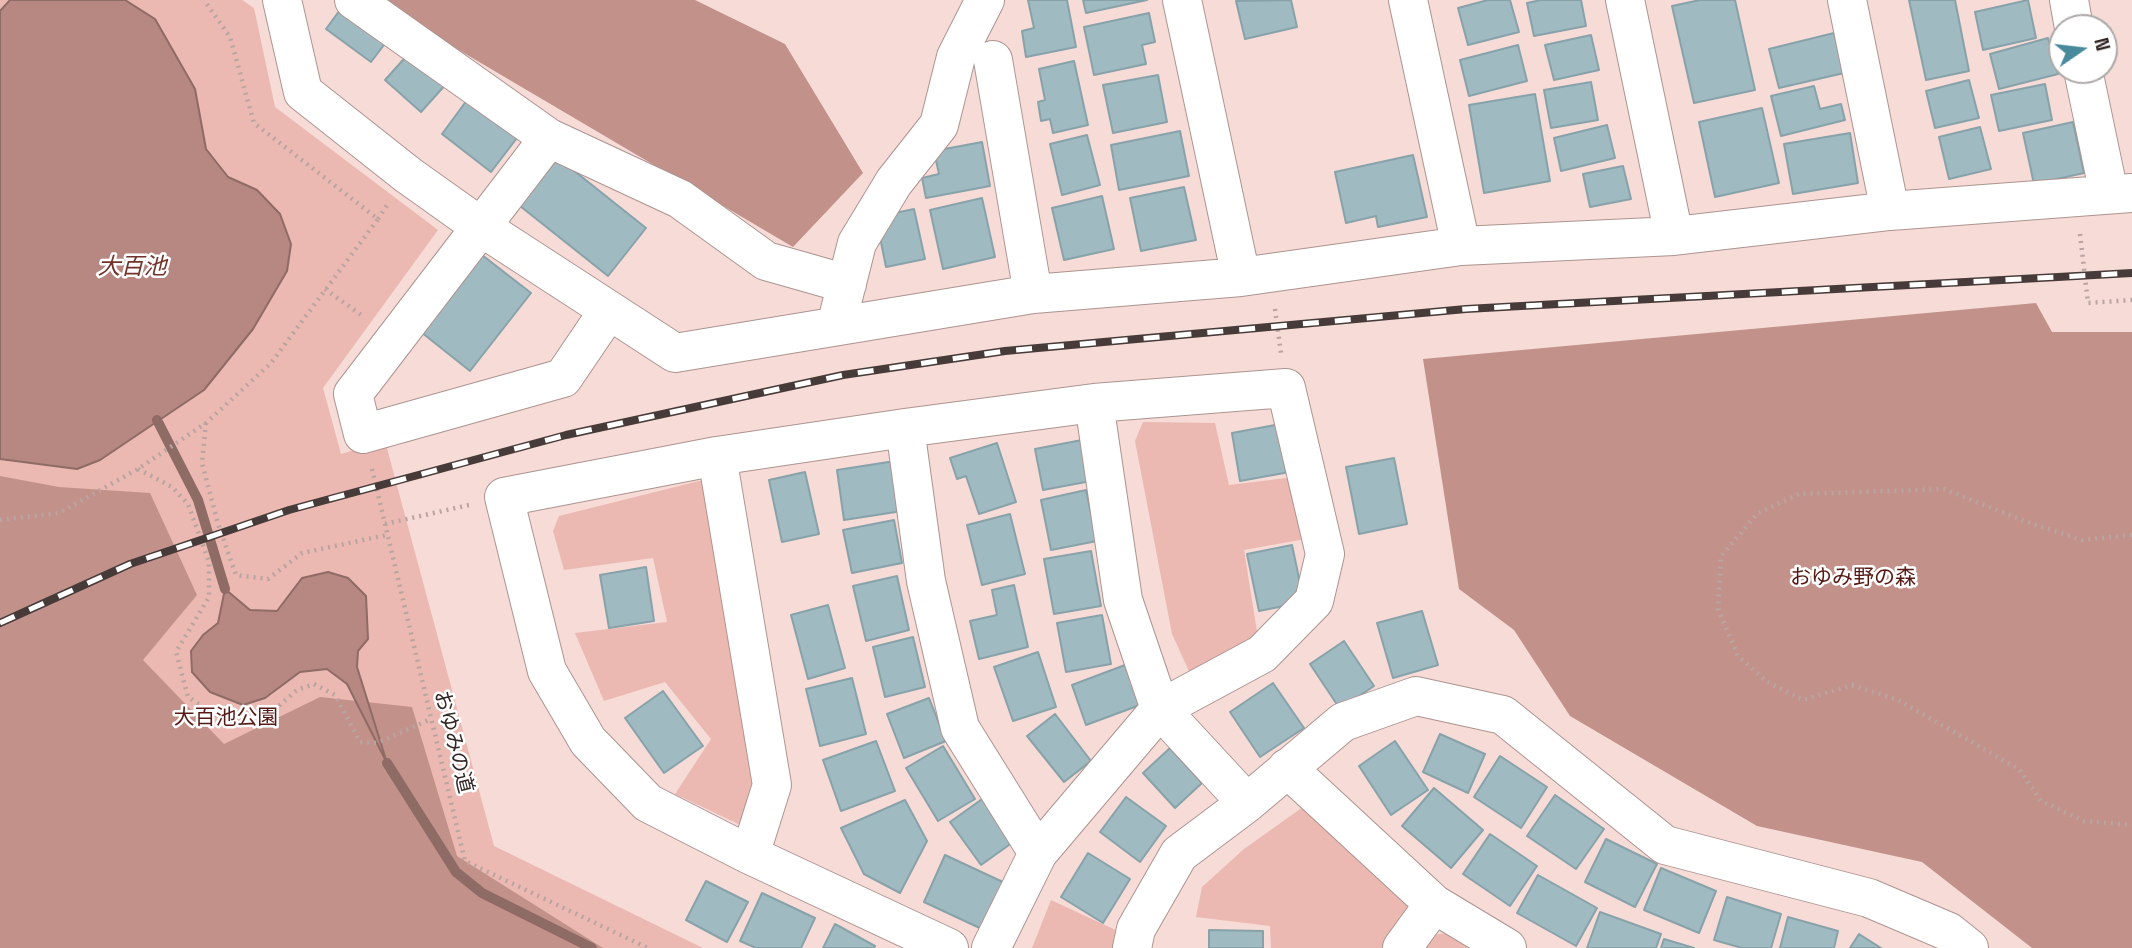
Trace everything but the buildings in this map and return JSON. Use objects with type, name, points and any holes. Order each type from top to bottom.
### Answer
[{"type":"street","points":[[282,0],[303,92],[408,175],[481,227],[675,353],[1033,294],[1241,277],[1461,246],[1674,236],[1890,211],[2120,193],[2087,84]]},
{"type":"street","points":[[354,0],[549,138],[680,199],[766,261],[847,284]]},
{"type":"street","points":[[836,326],[858,243],[894,183],[939,125],[956,57],[985,0]]},
{"type":"street","points":[[1182,0],[1241,277]]},
{"type":"street","points":[[1408,0],[1461,246]]},
{"type":"street","points":[[1625,0],[1674,236]]},
{"type":"street","points":[[1847,0],[1890,211]]},
{"type":"street","points":[[993,60],[1033,294]]},
{"type":"street","points":[[549,138],[353,394],[363,434],[563,378],[609,310]]},
{"type":"street","points":[[949,948],[750,855],[648,803],[588,741],[547,670],[504,496],[717,456],[905,428],[1094,403],[1286,388],[1325,554],[1314,601],[1262,654],[1160,709],[1038,853],[991,948]]},
{"type":"street","points":[[1094,403],[1123,600],[1160,709],[1247,803]]},
{"type":"street","points":[[905,428],[926,581],[960,728],[1038,853]]},
{"type":"street","points":[[717,456],[772,785],[750,855]]},
{"type":"street","points":[[1132,948],[1136,929],[1179,853],[1247,803],[1343,722],[1416,696],[1503,715],[1665,845],[1869,898],[1951,943]]},
{"type":"street","points":[[1287,768],[1434,904],[1507,948]]},
{"type":"street","points":[[1402,948],[1434,904]]},
{"type":"path","points":[[0,520],[58,513],[138,469],[206,423],[271,363],[378,219],[254,123],[230,37],[204,0]]},
{"type":"path","points":[[2079,231],[2088,303],[2132,300]]},
{"type":"path","points":[[325,289],[396,339]]},
{"type":"path","points":[[1274,306],[1286,388]]},
{"type":"path","points":[[206,423],[202,463],[218,524],[236,575],[268,579],[302,553],[387,535]]},
{"type":"path","name":"おゆみの道","points":[[363,434],[466,862],[648,948]]},
{"type":"path","points":[[138,469],[172,487],[188,504],[209,562],[209,597],[176,652],[188,696],[226,722],[273,712],[297,690],[314,684],[335,695],[360,742],[377,743],[431,719]]},
{"type":"path","points":[[2132,535],[2082,540],[2027,522],[1944,489],[1799,494],[1758,513],[1721,556],[1718,609],[1738,656],[1767,682],[1803,700],[1852,685],[1898,700],[2019,769],[2041,801],[2084,821],[2132,825]]},
{"type":"path","points":[[385,524],[504,496]]},
{"type":"green space","name":"大百池公園","points":[[0,0],[242,0],[254,8],[275,107],[438,230],[323,388],[341,454],[385,441],[494,846],[703,948],[0,948]]},
{"type":"green space","points":[[374,0],[695,0],[785,44],[863,173],[793,247]]},
{"type":"green space","name":"おゆみ野の森","points":[[2036,303],[2052,332],[2132,332],[2132,948],[2032,948],[1922,862],[1757,826],[1570,716],[1514,630],[1459,589],[1423,359]]},
{"type":"green space","points":[[1143,422],[1215,423],[1229,485],[1311,475],[1322,536],[1244,550],[1258,638],[1193,680],[1172,634],[1135,441]]},
{"type":"green space","points":[[0,476],[59,487],[150,493],[197,595],[143,660],[224,744],[320,697],[412,707],[457,856],[603,948],[0,948]]},
{"type":"green space","points":[[703,480],[770,771],[753,831],[675,794],[711,739],[665,682],[604,701],[575,633],[667,622],[653,558],[564,570],[553,531],[559,516]]},
{"type":"green space","points":[[1303,807],[1409,900],[1407,913],[1382,948],[1271,948],[1270,926],[1196,917],[1202,887],[1244,849]]},
{"type":"green space","points":[[1051,900],[1137,940],[1135,948],[1032,948]]},
{"type":"green space","points":[[1452,932],[1470,948],[1425,948],[1434,935]]},
{"type":"water","name":"大百池","points":[[10,0],[125,0],[155,19],[195,89],[206,149],[228,177],[257,190],[280,214],[291,244],[287,271],[253,329],[204,390],[100,460],[77,469],[0,459],[0,11]]},
{"type":"water","points":[[328,572],[348,578],[366,596],[368,639],[358,651],[357,667],[387,763],[347,684],[327,669],[300,672],[265,698],[243,705],[210,692],[192,672],[191,651],[203,635],[218,623],[225,589],[250,610],[277,611],[302,578]]},
{"type":"waterway","points":[[157,420],[198,500],[225,589]]},
{"type":"waterway","points":[[387,763],[456,872],[482,893],[592,948]]},
{"type":"railway","points":[[0,623],[130,564],[289,510],[566,435],[843,375],[1005,351],[1466,309],[2132,273]]}]
